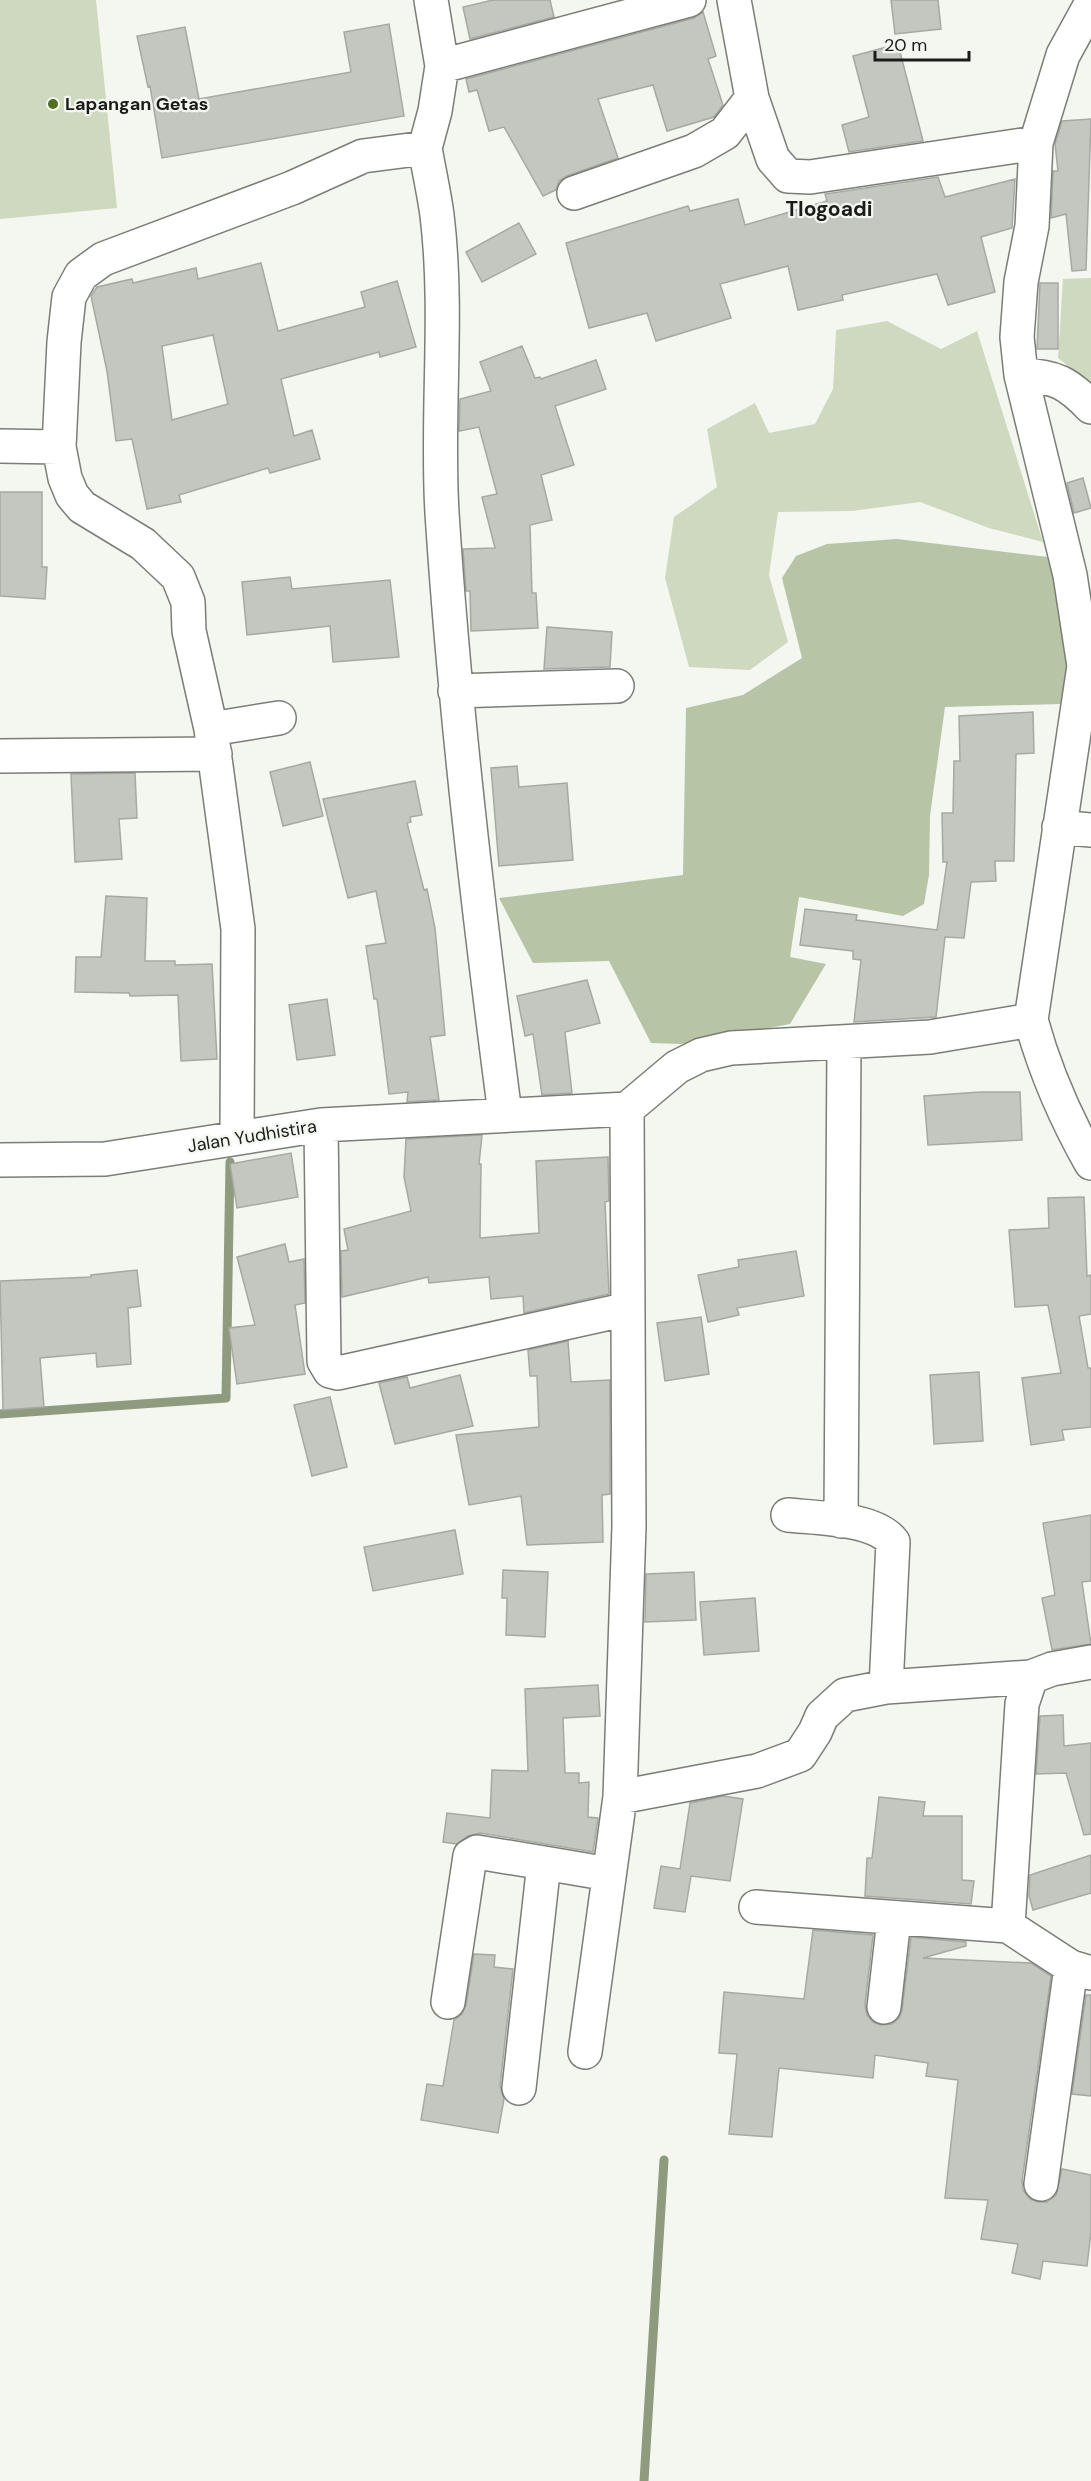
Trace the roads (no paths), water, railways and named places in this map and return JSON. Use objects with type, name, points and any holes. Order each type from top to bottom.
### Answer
[{"type":"street","points":[[431,0],[442,66],[435,111],[425,148],[437,216],[442,317],[442,510],[465,802],[505,1114]]},
{"type":"street","points":[[442,66],[689,0]]},
{"type":"street","points":[[734,0],[752,98],[773,159],[788,176],[810,177],[1036,143]]},
{"type":"street","points":[[1091,4],[1077,55],[1036,143],[1032,226],[1021,282],[1017,337],[1021,375],[1070,575],[1084,666],[1085,689],[1059,827],[1030,1020],[1068,1123],[1091,1163]]},
{"type":"street","points":[[574,193],[694,151],[725,133],[752,98]]},
{"type":"street","points":[[237,1138],[238,929],[213,741],[189,631],[188,602],[178,577],[143,544],[82,507],[72,495],[65,478],[59,447],[64,342],[69,297],[81,275],[103,259],[292,188],[363,156],[425,148]]},
{"type":"street","points":[[1021,375],[1055,380],[1071,386],[1091,407]]},
{"type":"street","points":[[0,446],[59,447]]},
{"type":"street","points":[[455,691],[617,686]]},
{"type":"street","points":[[0,756],[213,741],[279,718]]},
{"type":"street","points":[[1059,827],[1091,830]]},
{"type":"street","points":[[585,2052],[620,1797],[629,1526],[627,1109],[677,1067],[701,1055],[730,1048],[930,1037],[1030,1020]]},
{"type":"street","points":[[841,1521],[844,1043]]},
{"type":"street","name":"Jalan Yudhistira","points":[[0,1160],[105,1159],[321,1125],[627,1109]]},
{"type":"street","points":[[321,1125],[324,1361],[330,1371],[338,1373],[628,1309]]},
{"type":"street","points":[[788,1515],[873,1527],[886,1533],[893,1542],[886,1687]]},
{"type":"street","points":[[620,1797],[757,1772],[800,1755],[822,1716],[845,1695],[886,1687],[1031,1677],[1052,1669],[1091,1662]]},
{"type":"street","points":[[1008,1926],[1022,1704],[1031,1677]]},
{"type":"street","points":[[447,2002],[470,1856],[477,1852],[609,1874]]},
{"type":"street","points":[[519,2088],[544,1863]]},
{"type":"street","points":[[756,1907],[1008,1926],[1081,1970],[1041,2184]]},
{"type":"street","points":[[884,2007],[894,1919]]},
{"type":"waterway","points":[[0,1414],[226,1398],[230,1162]]},
{"type":"waterway","points":[[644,2481],[664,2160]]},
{"type":"place","name":"Lapangan Getas","points":[[53,104]]},
{"type":"district","name":"Tlogoadi","points":[[829,209]]}]
